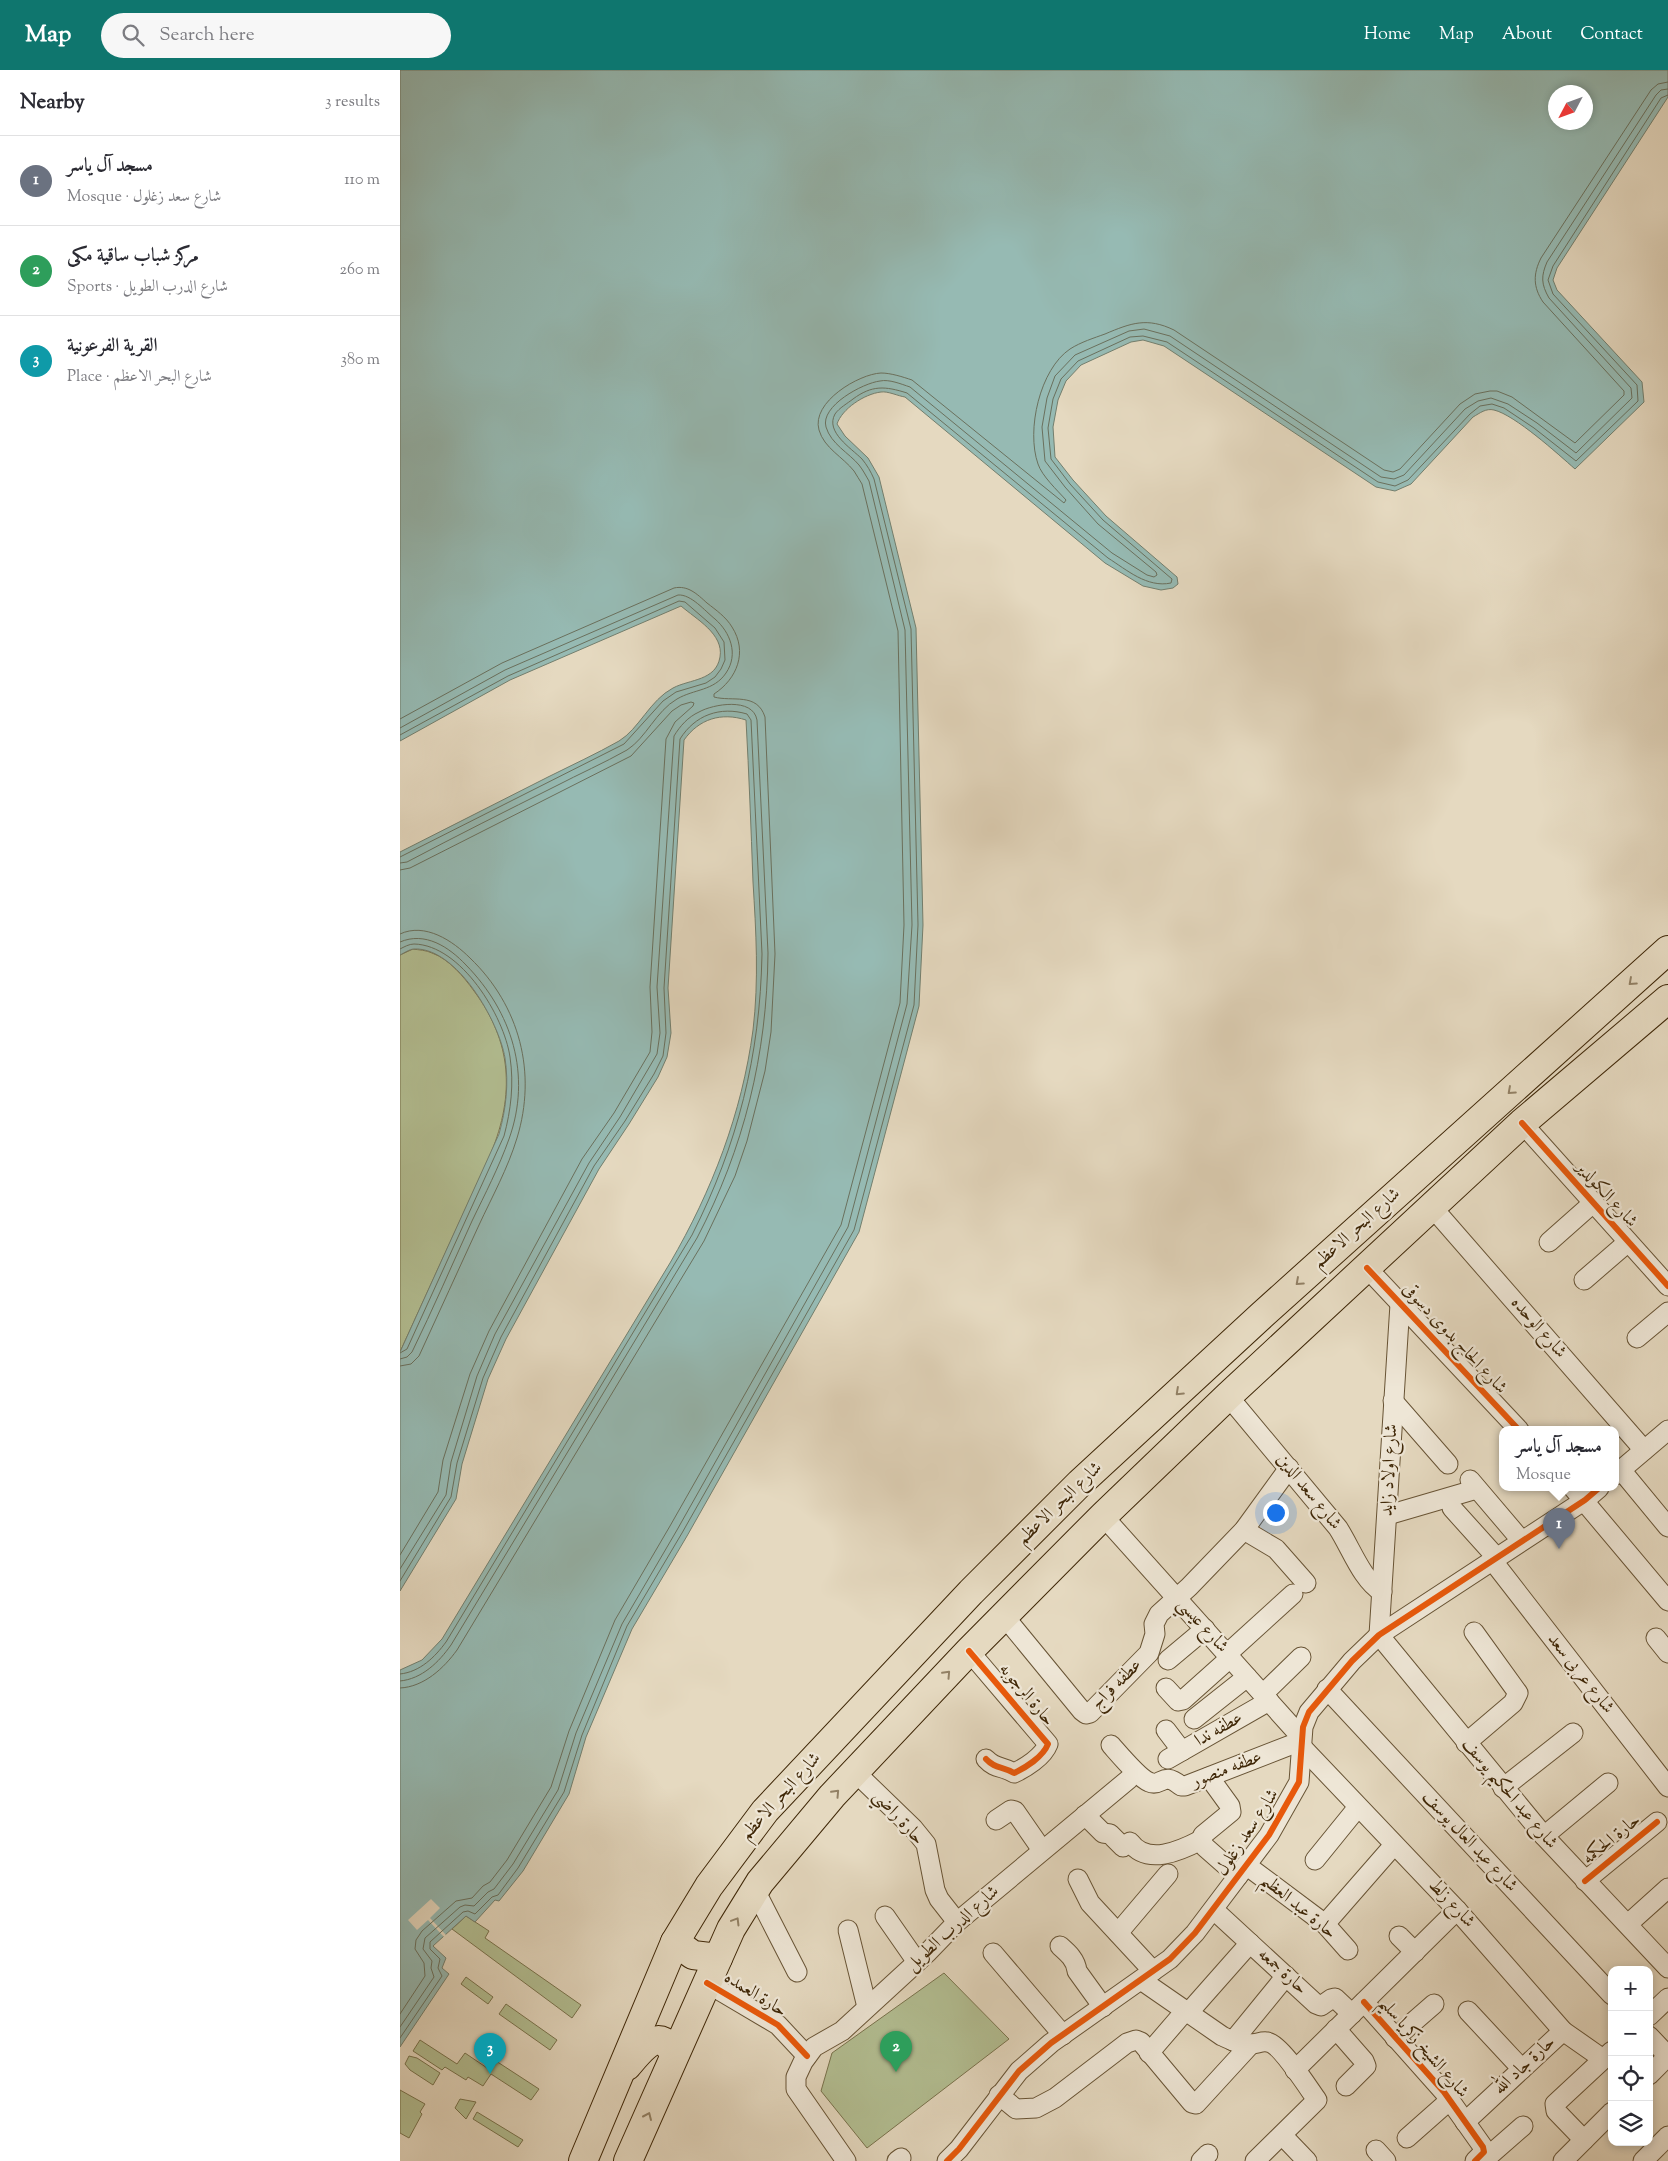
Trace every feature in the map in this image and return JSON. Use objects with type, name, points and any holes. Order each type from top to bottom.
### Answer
[{"type":"main road","name":"شارع البحر الاعظم","points":[[583,2161],[674,1942],[709,1886],[765,1811],[971,1592],[1080,1483],[1336,1248],[1668,950]]},
{"type":"main road","name":"شارع البحر الاعظم","points":[[628,2161],[731,1929],[754,1890],[793,1841],[969,1651],[1103,1516],[1228,1396],[1522,1123],[1668,999]]},
{"type":"main road","points":[[674,1942],[693,1955],[718,1958]]},
{"type":"main road","points":[[617,2077],[650,2041],[660,2040],[670,2045],[674,2055]]},
{"type":"street","name":"شارع الكولدير","points":[[1522,1123],[1668,1286]]},
{"type":"street","points":[[1549,1242],[1594,1203]]},
{"type":"street","name":"شارع الوحده","points":[[1432,1207],[1644,1450]]},
{"type":"street","points":[[1584,1280],[1628,1242]]},
{"type":"street","name":"شارع الحاج بدوى دسوقى","points":[[1366,1268],[1515,1426]]},
{"type":"street","name":"شارع اولاد زايد","points":[[1379,1635],[1400,1304]]},
{"type":"street","points":[[1637,1338],[1668,1312]]},
{"type":"street","name":"شارع سعد الدين","points":[[1228,1396],[1338,1528],[1350,1546],[1364,1574],[1375,1588],[1382,1592]]},
{"type":"street","points":[[1393,1401],[1448,1464]]},
{"type":"street","points":[[1619,1471],[1644,1450],[1666,1437]]},
{"type":"street","points":[[1176,1597],[1189,1587],[1244,1530],[1289,1468]]},
{"type":"street","points":[[1619,1473],[1668,1527]]},
{"type":"street","points":[[1388,1515],[1473,1484],[1522,1540]]},
{"type":"street","points":[[1579,1494],[1668,1601]]},
{"type":"street","name":"شارع سعد زغلول","points":[[947,2161],[1019,2071],[1063,2035],[1170,1959],[1196,1934],[1269,1835],[1298,1782],[1301,1762],[1302,1727],[1309,1712],[1352,1661],[1379,1635],[1522,1540],[1579,1494]]},
{"type":"street","name":"شارع عربى سعد","points":[[1452,1508],[1494,1559],[1668,1787]]},
{"type":"street","name":"شارع عيسي","points":[[1103,1516],[1266,1698],[1301,1741]]},
{"type":"street","points":[[1166,1688],[1178,1701],[1183,1700],[1300,1588],[1276,1549],[1244,1530]]},
{"type":"street","name":"عطفه فراج","points":[[1004,1616],[1086,1714],[1090,1713],[1149,1653],[1155,1634],[1154,1624],[1159,1614],[1176,1597]]},
{"type":"street","points":[[1168,1660],[1205,1630]]},
{"type":"street","points":[[1466,1743],[1513,1703],[1518,1693],[1474,1632]]},
{"type":"street","name":"شارع عبد الحكيم يوسف","points":[[1379,1635],[1544,1836],[1668,1968]]},
{"type":"street","points":[[1656,1638],[1668,1653]]},
{"type":"street","name":"حارة الرجوبه","points":[[969,1651],[1048,1744],[1046,1750],[1014,1773],[1007,1769],[992,1766],[986,1759]]},
{"type":"street","name":"عطفه ندا","points":[[1166,1730],[1175,1755],[1266,1698],[1302,1657]]},
{"type":"street","points":[[1194,1719],[1247,1677]]},
{"type":"street","name":"شارع عبد العال يوسف","points":[[1327,1689],[1608,1991]]},
{"type":"street","points":[[1503,1788],[1573,1733]]},
{"type":"street","name":"عطفه منصور","points":[[1111,1745],[1146,1781],[1151,1783],[1170,1778],[1175,1779],[1181,1786],[1185,1786],[1301,1741]]},
{"type":"street","name":"شارع زلط","points":[[1301,1741],[1358,1807],[1458,1910],[1563,2031],[1607,2055]]},
{"type":"street","name":"حارة راضي","points":[[855,1772],[913,1828],[926,1844],[935,1890],[939,1900],[957,1922]]},
{"type":"street","points":[[1084,1815],[1102,1833],[1110,1834],[1126,1845],[1148,1856],[1179,1851],[1201,1840],[1203,1835],[1231,1812],[1230,1806],[1209,1777]]},
{"type":"street","name":"شارع الدرب الطويل","points":[[846,2161],[796,2089],[796,2077],[807,2056],[814,2047],[842,2031],[917,1962],[957,1922],[1129,1778]]},
{"type":"street","points":[[1544,1836],[1608,1783]]},
{"type":"street","points":[[1315,1860],[1358,1807]]},
{"type":"street","points":[[996,1820],[1011,1810],[1015,1811],[1042,1850]]},
{"type":"street","name":"حارة الحكمه","points":[[1585,1881],[1658,1822]]},
{"type":"street","name":"حارة عبد العظيم","points":[[1201,1840],[1205,1847],[1325,1924],[1348,1950]]},
{"type":"street","points":[[1325,1924],[1394,1845]]},
{"type":"street","points":[[1118,1933],[1168,1874]]},
{"type":"street","points":[[1078,1879],[1085,1897],[1118,1933],[1147,1975],[1188,2011],[1222,2036],[1242,2043],[1268,2042],[1274,2044],[1296,2070],[1317,2100],[1255,2161]]},
{"type":"street","points":[[1628,1924],[1668,1888]]},
{"type":"street","points":[[754,1890],[797,1972]]},
{"type":"street","name":"حارة جمعه","points":[[1214,1910],[1316,2004],[1321,2006],[1335,1998],[1358,2008]]},
{"type":"street","points":[[1296,2070],[1458,1910]]},
{"type":"street","points":[[885,1916],[917,1962]]},
{"type":"street","points":[[848,1930],[867,2007]]},
{"type":"street","points":[[1399,1936],[1415,1952]]},
{"type":"street","points":[[1149,2053],[1250,1943]]},
{"type":"street","points":[[1060,1946],[1077,1965],[1077,1971],[1103,2007]]},
{"type":"street","points":[[993,1953],[1063,2035]]},
{"type":"street","points":[[999,2095],[1016,2109],[1036,2108],[1055,2098],[1131,2040],[1141,2042],[1192,2103],[1198,2102],[1242,2043],[1286,1976]]},
{"type":"street","name":"حارة العمده","points":[[707,1983],[778,2025],[807,2056]]},
{"type":"street","points":[[1653,2012],[1668,1998]]},
{"type":"street","points":[[1396,2038],[1434,2004]]},
{"type":"street","name":"شارع الشيخ زكريا سليم","points":[[1358,2008],[1396,2038],[1450,2100],[1484,2150],[1478,2158]]},
{"type":"street","points":[[1468,2011],[1522,2069]]},
{"type":"street","points":[[1336,2029],[1364,2061],[1366,2066],[1346,2086]]},
{"type":"street","name":"حارة جاد الله","points":[[1465,2122],[1563,2031]]},
{"type":"street","points":[[1653,2040],[1668,2056],[1653,2071]]},
{"type":"street","points":[[1584,2140],[1556,2111],[1555,2104],[1607,2055]]},
{"type":"street","points":[[1407,2138],[1450,2100]]},
{"type":"street","points":[[1563,2161],[1608,2116]]},
{"type":"street","points":[[1478,2158],[1491,2154],[1523,2126]]},
{"type":"street","points":[[1282,2135],[1308,2161]]},
{"type":"street","points":[[1643,2161],[1668,2136]]},
{"type":"green space","points":[[413,949],[430,952],[450,964],[461,974],[487,1010],[502,1049],[506,1069],[506,1089],[504,1110],[491,1153],[400,1352],[400,955]]},
{"type":"green space","points":[[466,1916],[489,1931],[485,1938],[581,2005],[572,2018],[452,1929]]},
{"type":"green space","points":[[944,1973],[1009,2039],[867,2148],[821,2091],[832,2053]]},
{"type":"green space","points":[[466,1977],[493,1997],[488,2004],[461,1984]]},
{"type":"green space","points":[[506,2004],[557,2040],[550,2050],[499,2014]]},
{"type":"green space","points":[[420,2040],[457,2064],[465,2053],[490,2070],[496,2061],[539,2089],[531,2100],[491,2074],[483,2086],[468,2077],[466,2080],[445,2067],[442,2070],[413,2051]]},
{"type":"green space","points":[[409,2056],[417,2058],[440,2073],[433,2085],[410,2070],[405,2064]]},
{"type":"green space","points":[[400,2090],[425,2104],[420,2112],[422,2114],[409,2138],[400,2133]]},
{"type":"green space","points":[[460,2099],[476,2102],[466,2119],[455,2108]]},
{"type":"green space","points":[[477,2112],[523,2140],[518,2147],[473,2119]]},
{"type":"water","points":[[400,70],[1668,70],[1668,97],[1557,268],[1553,280],[1557,290],[1642,382],[1644,402],[1575,469],[1513,419],[1503,413],[1488,410],[1473,417],[1411,484],[1395,491],[1376,487],[1164,346],[1143,340],[1131,342],[1081,365],[1066,381],[1058,400],[1053,427],[1055,457],[1106,516],[1177,577],[1178,584],[1173,588],[1161,590],[1143,586],[1105,563],[905,397],[887,392],[874,393],[854,403],[840,418],[837,424],[845,436],[868,458],[879,477],[916,628],[923,925],[919,1006],[859,1232],[687,1536],[632,1629],[586,1737],[569,1794],[523,1871],[499,1901],[495,1900],[475,1922],[466,1916],[433,1946],[446,1958],[442,1968],[449,1974],[400,2047],[400,1670],[422,1660],[442,1639],[685,1236],[712,1180],[733,1121],[748,1061],[755,1011],[756,937],[746,720],[719,717],[696,727],[684,740],[668,988],[671,1033],[667,1057],[658,1077],[599,1169],[506,1339],[488,1379],[462,1464],[456,1499],[400,1591],[400,1352],[499,1134],[505,1106],[507,1077],[505,1058],[494,1026],[485,1007],[460,973],[446,960],[430,952],[412,949],[400,955],[400,852],[619,741],[633,729],[665,693],[680,685],[708,675],[713,671],[718,665],[720,649],[718,641],[708,628],[681,606],[510,680],[400,741]]},
{"type":"pier","points":[[431,1899],[440,1908],[430,1918],[446,1935],[444,1937],[428,1920],[417,1930],[408,1920]]},
{"type":"cycle path","points":[[1522,1123],[1668,1286]]},
{"type":"cycle path","points":[[1367,1268],[1515,1426]]},
{"type":"cycle path","points":[[947,2161],[959,2149],[1019,2071],[1051,2043],[1170,1959],[1195,1933],[1269,1835],[1299,1782],[1303,1727],[1309,1712],[1352,1661],[1379,1635],[1585,1500],[1596,1491]]},
{"type":"cycle path","points":[[969,1651],[1048,1744],[1038,1758],[1014,1773],[986,1759]]},
{"type":"cycle path","points":[[1585,1881],[1657,1822]]},
{"type":"cycle path","points":[[707,1983],[778,2025],[807,2056]]},
{"type":"cycle path","points":[[1364,2002],[1444,2092],[1483,2147],[1484,2152],[1475,2161]]},
{"type":"place","name":"مسجد آل ياسر","points":[[1559,1549]]},
{"type":"place","name":"مركز شباب ساقية مكى","points":[[896,2072]]},
{"type":"place","name":"القرية الفرعونية","points":[[490,2074]]}]
